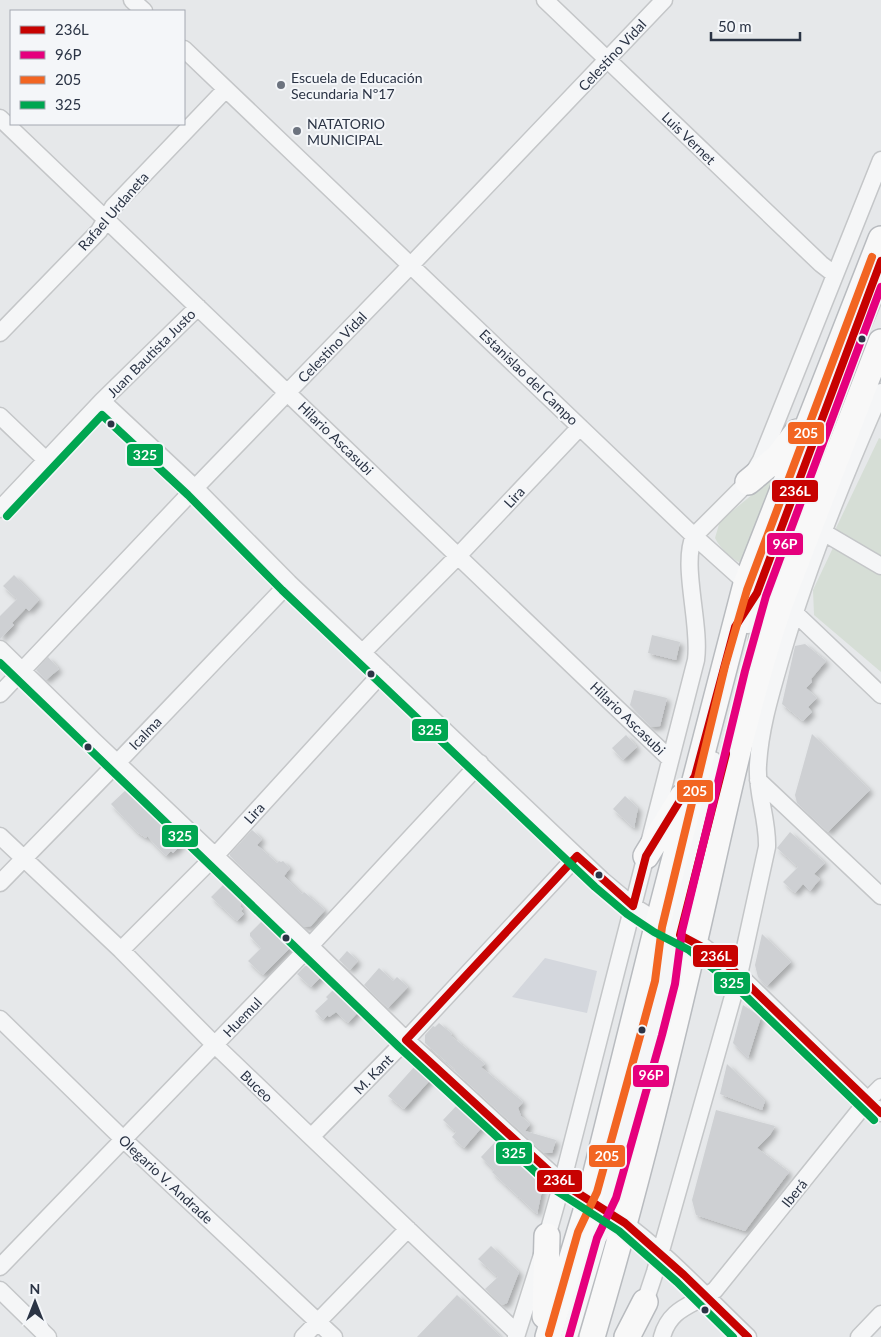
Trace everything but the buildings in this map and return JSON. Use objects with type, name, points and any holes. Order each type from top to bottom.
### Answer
[{"type":"highway","points":[[725,805],[767,642],[769,598],[828,374],[881,239]]},
{"type":"highway","points":[[592,1337],[607,1212],[676,932],[696,776],[735,627],[769,598],[881,342]]},
{"type":"highway","points":[[748,482],[778,457],[792,440],[828,374]]},
{"type":"highway","points":[[548,1337],[607,1212],[676,932],[725,805],[762,726]]},
{"type":"highway","points":[[646,856],[696,776]]},
{"type":"highway","points":[[544,1337],[547,1236]]},
{"type":"highway","points":[[627,1337],[645,1302]]},
{"type":"street","name":"Luis Vernet","points":[[545,0],[834,274]]},
{"type":"street","name":"Celestino Vidal","points":[[0,694],[195,488],[664,0]]},
{"type":"street","points":[[125,10],[140,4]]},
{"type":"street","name":"Estanislao del Campo","points":[[185,50],[694,536],[881,695]]},
{"type":"street","name":"Rafael Urdaneta","points":[[0,333],[98,231],[113,207],[226,90]]},
{"type":"street","name":"Hilario Ascasubi","points":[[5,126],[106,218],[670,759]]},
{"type":"street","points":[[517,1335],[562,1183],[698,647],[689,552],[694,536],[748,482],[761,460],[881,160]]},
{"type":"street","points":[[676,932],[735,668],[769,598],[870,287],[881,261]]},
{"type":"street","points":[[634,1337],[660,1254],[739,975],[767,847],[768,835],[758,780],[769,598],[775,567],[813,444],[881,281]]},
{"type":"street","name":"Juan Bautista Justo","points":[[0,509],[102,401],[198,307]]},
{"type":"street","points":[[769,598],[823,532],[876,419],[881,392]]},
{"type":"street","points":[[102,401],[195,488],[288,583],[578,856],[633,906],[676,932],[739,975],[881,1113]]},
{"type":"street","points":[[0,416],[46,460]]},
{"type":"street","name":"Lira","points":[[363,652],[458,556],[580,427]]},
{"type":"street","points":[[823,532],[881,566]]},
{"type":"street","name":"Icalma","points":[[0,882],[118,762],[288,583]]},
{"type":"street","points":[[0,649],[406,1040],[562,1183],[607,1212],[660,1254],[684,1274],[705,1297],[748,1337]]},
{"type":"street","name":"Lira","points":[[121,950],[216,855],[383,672]]},
{"type":"street","name":"Huemul","points":[[0,1267],[310,946],[480,763]]},
{"type":"street","points":[[758,780],[881,896]]},
{"type":"street","name":"Buceo","points":[[0,836],[121,950],[215,1045],[517,1335]]},
{"type":"street","name":"M. Kant","points":[[311,1138],[406,1040],[578,856]]},
{"type":"street","name":"Olegario V. Andrade","points":[[0,1019],[123,1140],[334,1337]]},
{"type":"street","name":"Iberá","points":[[705,1297],[715,1290],[868,1100],[881,1087]]},
{"type":"street","points":[[559,1337],[588,1235],[607,1212]]},
{"type":"street","points":[[568,1337],[607,1212]]},
{"type":"street","points":[[303,1337],[408,1229]]},
{"type":"street","points":[[0,1290],[48,1337]]},
{"type":"street","points":[[662,1337],[664,1328],[673,1314],[684,1306],[705,1297]]},
{"type":"street","points":[[860,1337],[881,1314]]},
{"type":"shaded area","points":[[879,438],[881,439],[881,672],[814,615],[813,590],[839,535],[836,528]]},
{"type":"shaded area","points":[[785,468],[746,565],[741,563],[728,554],[715,538],[720,521]]},
{"type":"shaded area","points":[[545,958],[597,971],[587,1013],[512,997]]},
{"type":"transit line","name":"205","points":[[549,1334],[578,1232],[597,1192],[655,981],[662,927],[725,666],[747,590],[872,257]]},
{"type":"transit line","name":"236L","points":[[748,1337],[684,1275],[625,1223],[562,1183],[406,1040],[577,856],[633,906],[646,856],[695,776],[735,627],[757,593],[881,261]]},
{"type":"transit line","name":"96P","points":[[569,1337],[597,1238],[616,1198],[662,1035],[675,984],[682,931],[745,671],[766,596],[881,287]]},
{"type":"transit line","name":"325","points":[[7,516],[102,415],[188,495],[282,590],[595,887],[627,914],[654,932],[689,950],[732,983],[874,1120]]},
{"type":"transit line","name":"325","points":[[0,663],[399,1047],[555,1190],[619,1231],[677,1282],[733,1337]]},
{"type":"transit line","name":"236L","points":[[726,754],[680,935],[708,950],[733,970],[881,1113]]},
{"type":"place","name":"Escuela de Educación Secundaria Nº17","points":[[281,85]]},
{"type":"place","name":"NATATORIO MUNICIPAL","points":[[297,131]]}]
